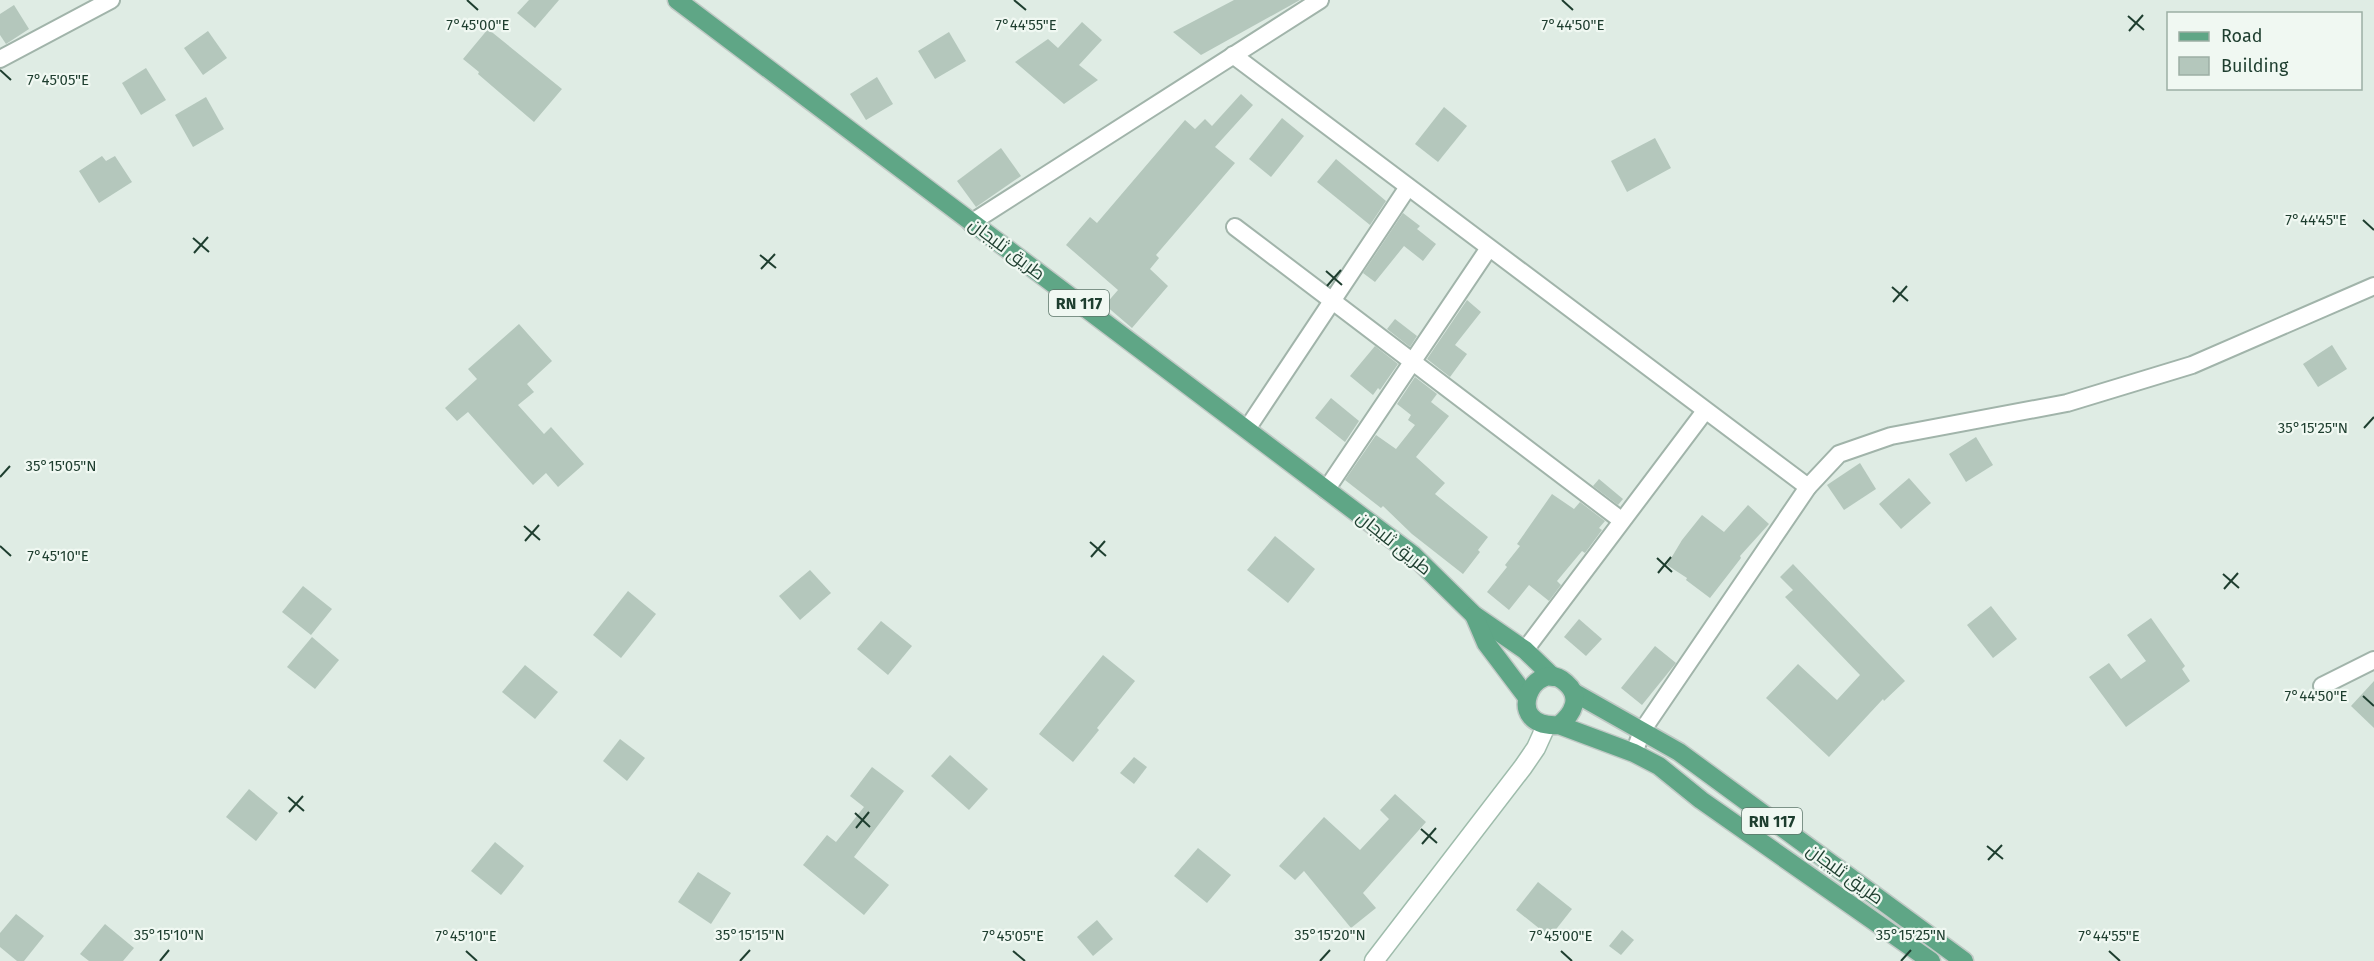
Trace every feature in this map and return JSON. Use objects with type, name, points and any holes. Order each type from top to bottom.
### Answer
[{"type":"main road","name":"طريق ثليجان","points":[[677,0],[1413,555],[1474,615],[1525,650],[1553,677]]},
{"type":"main road","name":"طريق ثليجان","points":[[1474,615],[1486,643],[1526,696]]},
{"type":"main road","points":[[1374,961],[1523,767],[1552,725],[1570,717],[1575,704],[1573,692],[1565,681],[1553,677],[1541,678],[1532,685],[1526,696],[1527,709],[1534,720],[1552,725]]},
{"type":"main road","name":"طريق ثليجان","points":[[1573,692],[1679,752],[1964,961]]},
{"type":"main road","name":"طريق ثليجان","points":[[1552,725],[1634,753],[1659,766],[1701,800],[1930,961]]},
{"type":"street","points":[[0,59],[111,0]]},
{"type":"street","points":[[971,223],[1320,0]]},
{"type":"street","points":[[1233,55],[1808,487]]},
{"type":"street","points":[[1247,429],[1408,187]]},
{"type":"street","points":[[1235,227],[1621,520]]},
{"type":"street","points":[[1326,490],[1490,248]]},
{"type":"street","points":[[1634,753],[1642,731],[1808,487],[1839,454],[1892,436],[2067,403],[2192,365],[2374,286]]},
{"type":"street","points":[[1525,650],[1704,411]]},
{"type":"street","points":[[2322,686],[2374,660]]},
{"type":"building","points":[[529,0],[559,0],[535,28],[517,13]]},
{"type":"building","points":[[1234,0],[1300,0],[1201,55],[1173,32]]},
{"type":"building","points":[[14,5],[29,29],[6,44],[0,35],[0,14]]},
{"type":"building","points":[[1082,22],[1102,40],[1079,65],[1098,80],[1064,104],[1015,62],[1048,39],[1058,48]]},
{"type":"building","points":[[488,29],[562,89],[534,122],[463,59]]},
{"type":"building","points":[[208,31],[227,58],[203,75],[184,48]]},
{"type":"building","points":[[949,32],[966,61],[935,79],[918,51]]},
{"type":"building","points":[[146,68],[166,100],[141,115],[122,83]]},
{"type":"building","points":[[877,77],[893,104],[866,120],[850,94]]},
{"type":"building","points":[[1241,94],[1253,105],[1215,147],[1235,163],[1156,255],[1159,258],[1150,269],[1168,286],[1132,328],[1105,305],[1118,290],[1066,245],[1090,217],[1097,223],[1185,120],[1195,129],[1205,119],[1212,126]]},
{"type":"building","points":[[206,97],[224,129],[193,147],[175,115]]},
{"type":"building","points":[[1444,107],[1467,126],[1438,162],[1415,144]]},
{"type":"building","points":[[1282,118],[1304,136],[1271,177],[1249,159]]},
{"type":"building","points":[[1655,138],[1671,168],[1627,192],[1611,161]]},
{"type":"building","points":[[1001,148],[1021,176],[976,207],[957,181]]},
{"type":"building","points":[[102,156],[106,161],[115,156],[132,182],[99,203],[79,171]]},
{"type":"building","points":[[1336,159],[1386,201],[1370,225],[1317,182]]},
{"type":"building","points":[[1403,213],[1420,226],[1417,229],[1436,244],[1423,261],[1404,246],[1375,282],[1363,273]]},
{"type":"building","points":[[1467,300],[1481,312],[1455,345],[1467,354],[1450,377],[1427,359]]},
{"type":"building","points":[[1395,319],[1417,336],[1410,347],[1387,329]]},
{"type":"building","points":[[519,324],[552,361],[527,384],[534,392],[518,405],[544,434],[551,427],[584,464],[558,487],[546,473],[533,485],[468,412],[457,421],[445,408],[477,379],[468,369]]},
{"type":"building","points":[[2332,345],[2347,369],[2318,387],[2303,364]]},
{"type":"building","points":[[1375,346],[1398,364],[1380,390],[1378,388],[1373,395],[1350,376]]},
{"type":"building","points":[[1415,377],[1437,394],[1431,402],[1449,416],[1416,457],[1445,483],[1435,494],[1488,537],[1463,574],[1412,534],[1383,506],[1381,508],[1345,480],[1376,435],[1396,449],[1415,425],[1408,420],[1411,415],[1397,404]]},
{"type":"building","points":[[1331,398],[1359,421],[1345,442],[1315,418]]},
{"type":"building","points":[[1976,437],[1993,465],[1966,482],[1949,454]]},
{"type":"building","points":[[1860,463],[1876,489],[1844,510],[1827,485]]},
{"type":"building","points":[[1909,478],[1931,503],[1901,529],[1879,504]]},
{"type":"building","points":[[1599,479],[1623,499],[1618,505],[1593,486]]},
{"type":"building","points":[[1552,494],[1574,509],[1580,502],[1605,521],[1599,528],[1602,530],[1585,553],[1582,551],[1557,581],[1561,585],[1549,601],[1529,585],[1509,610],[1487,592],[1507,567],[1505,565],[1520,546],[1517,544]]},
{"type":"building","points":[[1748,505],[1769,524],[1740,556],[1741,558],[1710,598],[1686,580],[1687,578],[1667,565],[1682,540],[1702,515],[1724,532]]},
{"type":"building","points":[[1275,536],[1315,569],[1288,603],[1247,570]]},
{"type":"building","points":[[1793,564],[1905,681],[1884,701],[1883,699],[1829,757],[1766,698],[1798,664],[1837,700],[1860,675],[1785,597],[1793,590],[1780,577]]},
{"type":"building","points":[[810,570],[831,593],[800,620],[779,596]]},
{"type":"building","points":[[303,586],[332,609],[311,635],[282,612]]},
{"type":"building","points":[[628,591],[656,614],[621,658],[593,635]]},
{"type":"building","points":[[1991,606],[2017,639],[1993,658],[1967,625]]},
{"type":"building","points":[[2151,618],[2185,666],[2182,669],[2190,681],[2126,727],[2089,677],[2109,663],[2121,679],[2146,661],[2127,635]]},
{"type":"building","points":[[1579,619],[1602,639],[1586,656],[1564,637]]},
{"type":"building","points":[[881,621],[912,646],[888,675],[857,649]]},
{"type":"building","points":[[312,637],[339,660],[315,689],[287,667]]},
{"type":"building","points":[[1655,646],[1676,663],[1642,705],[1621,688]]},
{"type":"building","points":[[1103,655],[1135,681],[1073,762],[1039,734]]},
{"type":"building","points":[[525,665],[558,692],[535,719],[502,692]]},
{"type":"building","points":[[2374,681],[2374,728],[2351,706]]},
{"type":"building","points":[[620,739],[645,758],[627,781],[603,761]]},
{"type":"building","points":[[950,755],[988,789],[969,810],[931,776]]},
{"type":"building","points":[[1134,757],[1147,767],[1134,784],[1120,773]]},
{"type":"building","points":[[872,767],[904,791],[854,857],[889,885],[864,915],[803,865],[827,835],[836,842],[864,807],[850,796]]},
{"type":"building","points":[[249,789],[278,813],[256,841],[226,817]]},
{"type":"building","points":[[1395,794],[1426,822],[1363,893],[1376,908],[1351,928],[1304,871],[1295,880],[1279,866],[1324,817],[1360,850],[1389,819],[1380,810]]},
{"type":"building","points":[[495,842],[524,866],[501,895],[471,871]]},
{"type":"building","points":[[1198,848],[1231,875],[1207,903],[1174,876]]},
{"type":"building","points":[[698,872],[731,893],[711,924],[678,902]]},
{"type":"building","points":[[1538,882],[1572,909],[1550,937],[1516,910]]},
{"type":"building","points":[[16,914],[44,936],[24,961],[17,961],[0,947],[0,933]]},
{"type":"building","points":[[1097,920],[1113,939],[1093,956],[1077,937]]},
{"type":"building","points":[[105,924],[134,948],[123,961],[89,961],[80,954]]},
{"type":"building","points":[[1622,930],[1634,940],[1621,955],[1609,946]]}]
